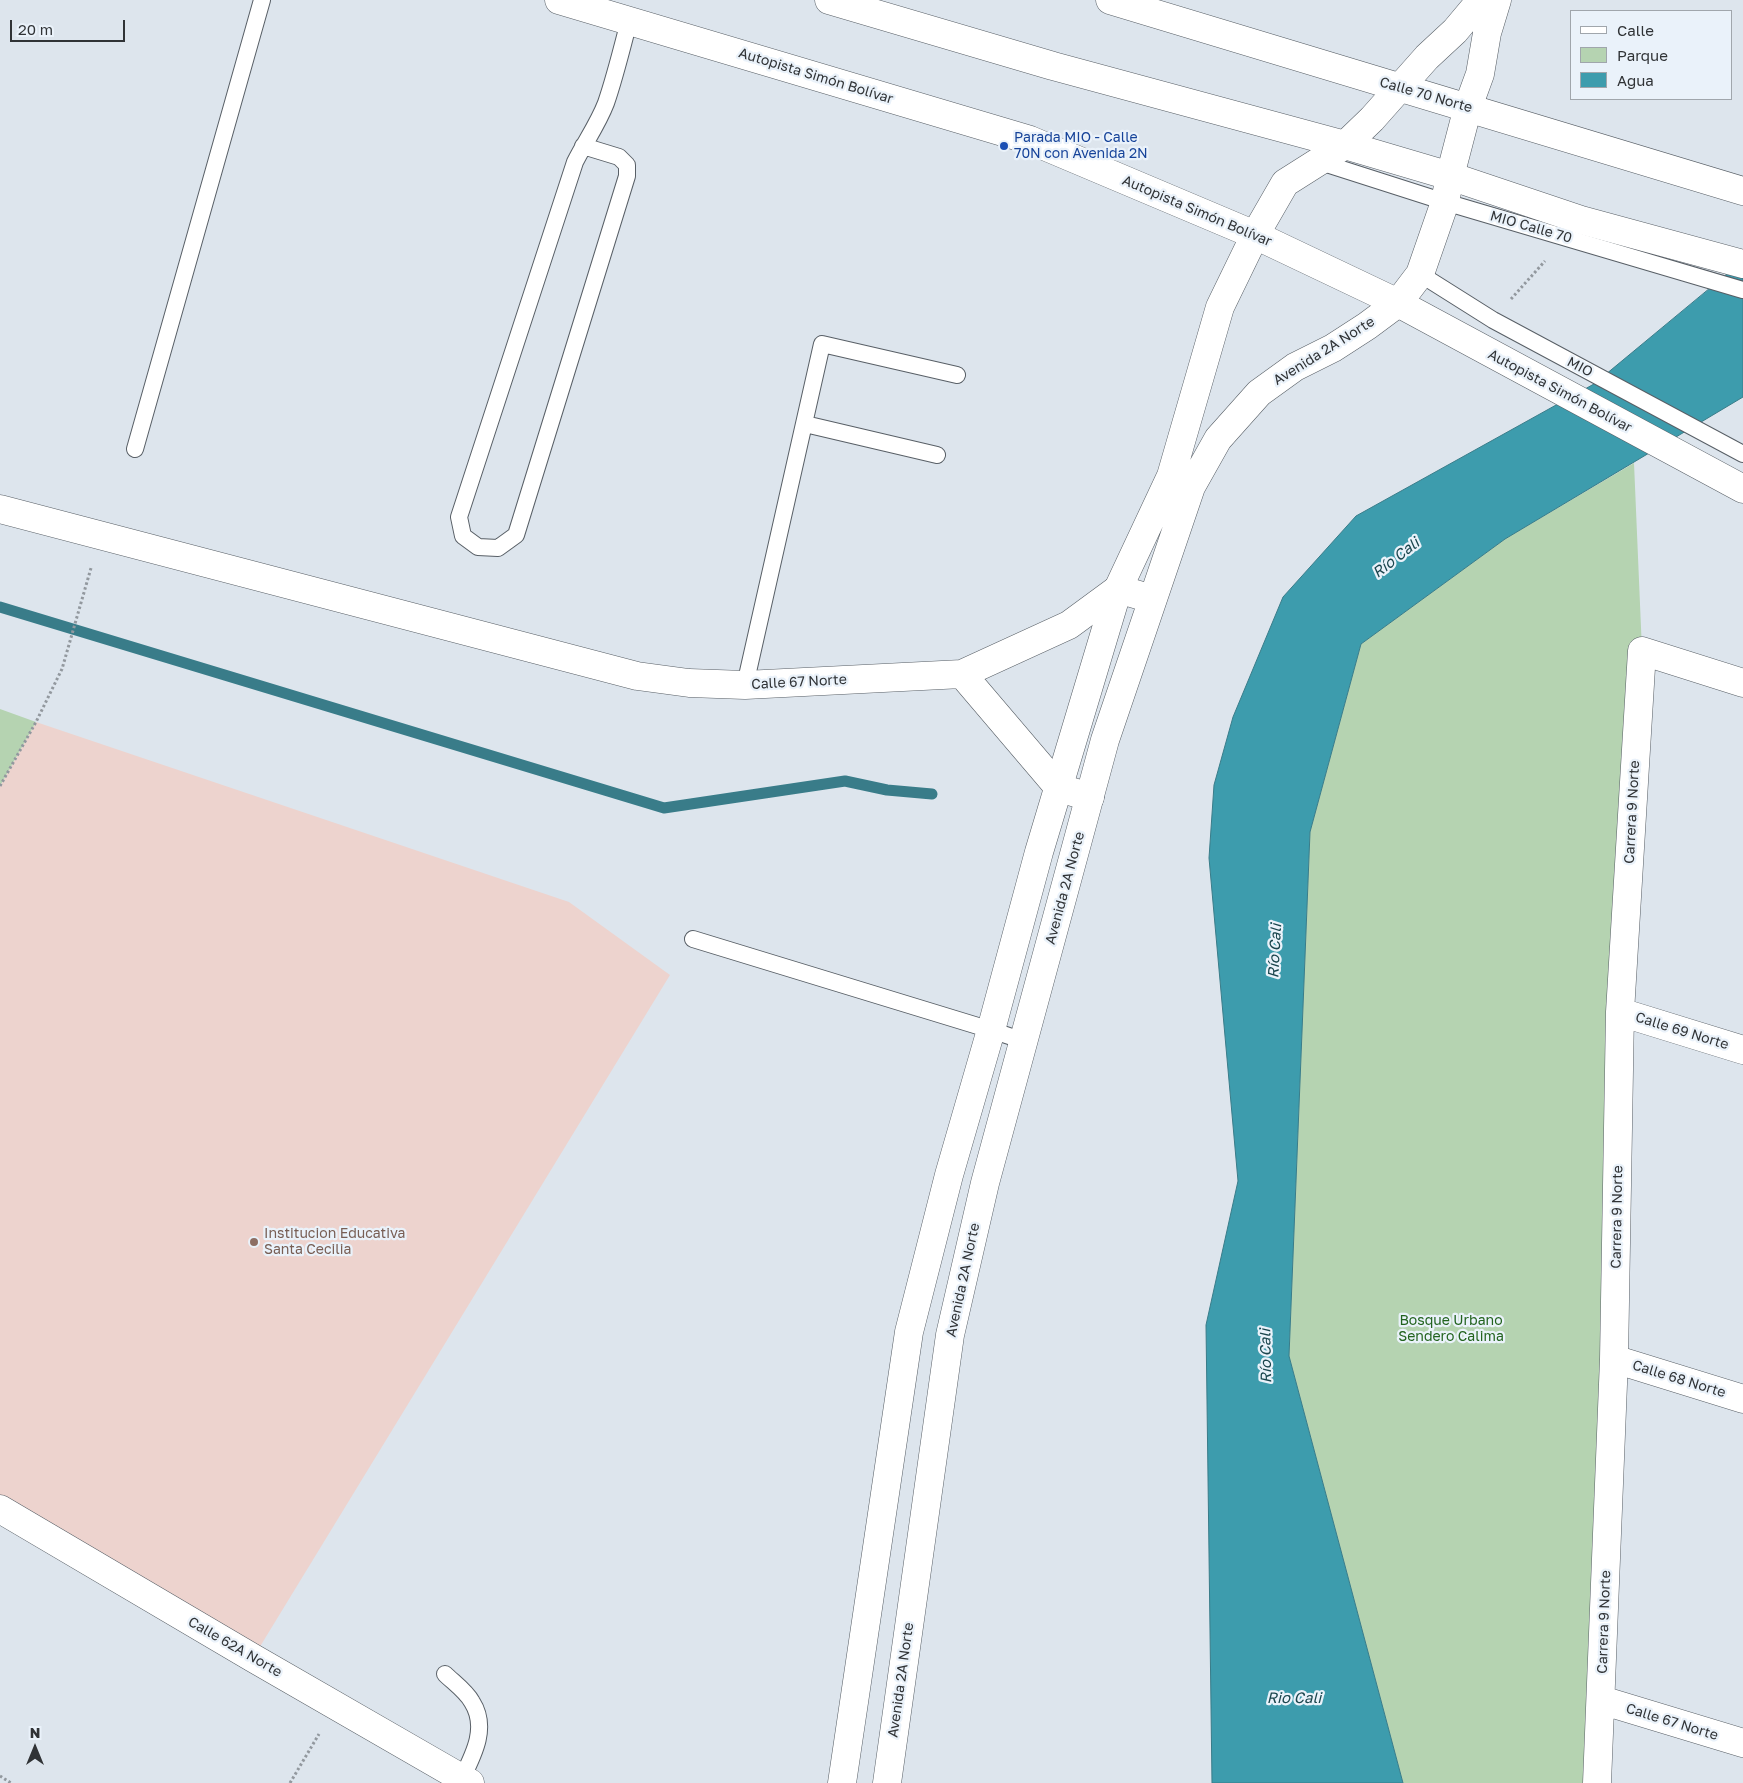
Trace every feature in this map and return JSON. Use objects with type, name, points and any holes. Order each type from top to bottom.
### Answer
[{"type":"main road","name":"Autopista Simón Bolívar","points":[[559,0],[1030,140],[1255,235],[1398,303],[1743,489]]},
{"type":"main road","points":[[829,0],[1053,66],[1346,145],[1448,189],[1574,228],[1743,264]]},
{"type":"main road","name":"Calle 70 Norte","points":[[1110,0],[1743,191]]},
{"type":"main road","points":[[842,1783],[909,1332],[949,1175],[991,1030],[1038,852],[1118,589],[1171,476],[1220,307],[1255,235],[1285,183],[1346,145],[1427,57],[1455,31],[1481,0]]},
{"type":"main road","name":"Avenida 2A Norte","points":[[886,1783],[950,1335],[985,1183],[1105,740],[1152,599],[1191,487],[1218,439],[1236,417],[1258,393],[1295,366],[1333,348],[1398,303],[1420,274],[1448,189],[1468,107],[1480,74],[1487,33],[1497,0]]},
{"type":"main road","name":"Calle 67 Norte","points":[[0,509],[637,676],[690,683],[745,685],[962,674],[1069,625],[1118,589]]},
{"type":"main road","points":[[1118,589],[1152,599]]},
{"type":"main road","name":"Carrera 9 Norte","points":[[1597,1783],[1614,1358],[1620,1012],[1642,651],[1743,683]]},
{"type":"main road","points":[[962,674],[1059,788],[1090,797]]},
{"type":"main road","name":"Calle 69 Norte","points":[[1620,1012],[1743,1050]]},
{"type":"main road","name":"Calle 68 Norte","points":[[1614,1358],[1743,1399]]},
{"type":"main road","name":"Calle 62A Norte","points":[[0,1508],[253,1658],[466,1781]]},
{"type":"main road","name":"Calle 67 Norte","points":[[1601,1700],[1743,1744]]},
{"type":"lane","points":[[135,449],[262,0]]},
{"type":"lane","points":[[583,146],[619,156],[627,165],[627,176],[516,535],[498,548],[478,547],[463,536],[459,517],[575,162],[583,146],[594,128],[606,104],[629,21]]},
{"type":"lane","points":[[1320,162],[1448,189]]},
{"type":"lane","name":"MIO Calle 70","points":[[1574,228],[1743,290]]},
{"type":"lane","name":"MIO","points":[[1420,274],[1492,320],[1743,454]]},
{"type":"lane","points":[[745,685],[822,344],[957,375]]},
{"type":"lane","points":[[804,424],[937,455]]},
{"type":"lane","points":[[693,938],[1024,1041]]},
{"type":"lane","points":[[444,1674],[471,1700],[479,1717],[476,1750],[466,1781]]},
{"type":"path","points":[[0,786],[36,722],[62,669],[90,575]]},
{"type":"path","points":[[290,1783],[336,1705]]},
{"type":"path","points":[[0,1776],[11,1783]]},
{"type":"shaded area","name":"Institucion Educativa Santa Cecilia","points":[[36,722],[569,902],[670,975],[253,1658],[0,1509],[0,786]]},
{"type":"green space","name":"Bosque Urbano Sendero Calima","points":[[1634,463],[1642,651],[1597,1783],[1403,1783],[1289,1356],[1310,832],[1361,644],[1505,539]]},
{"type":"green space","points":[[0,709],[36,722],[0,786]]},
{"type":"water","name":"Rio Cali","points":[[1743,261],[1743,397],[1505,539],[1361,644],[1310,832],[1289,1356],[1403,1783],[1212,1783],[1206,1325],[1238,1181],[1209,858],[1214,785],[1233,717],[1283,597],[1356,516],[1594,384]]},
{"type":"waterway","points":[[0,607],[664,808],[845,781],[887,790],[932,794]]},
{"type":"place","name":"Parada MIO - Calle 70N con Avenida 2N","points":[[1004,146]]},
{"type":"place","name":"Institucion Educativa Santa Cecilia","points":[[254,1242]]},
{"type":"water label","name":"Río Cali","points":[[1396,558]]},
{"type":"water label","name":"Río Cali","points":[[1275,951]]},
{"type":"water label","name":"Río Cali","points":[[1266,1356]]}]
